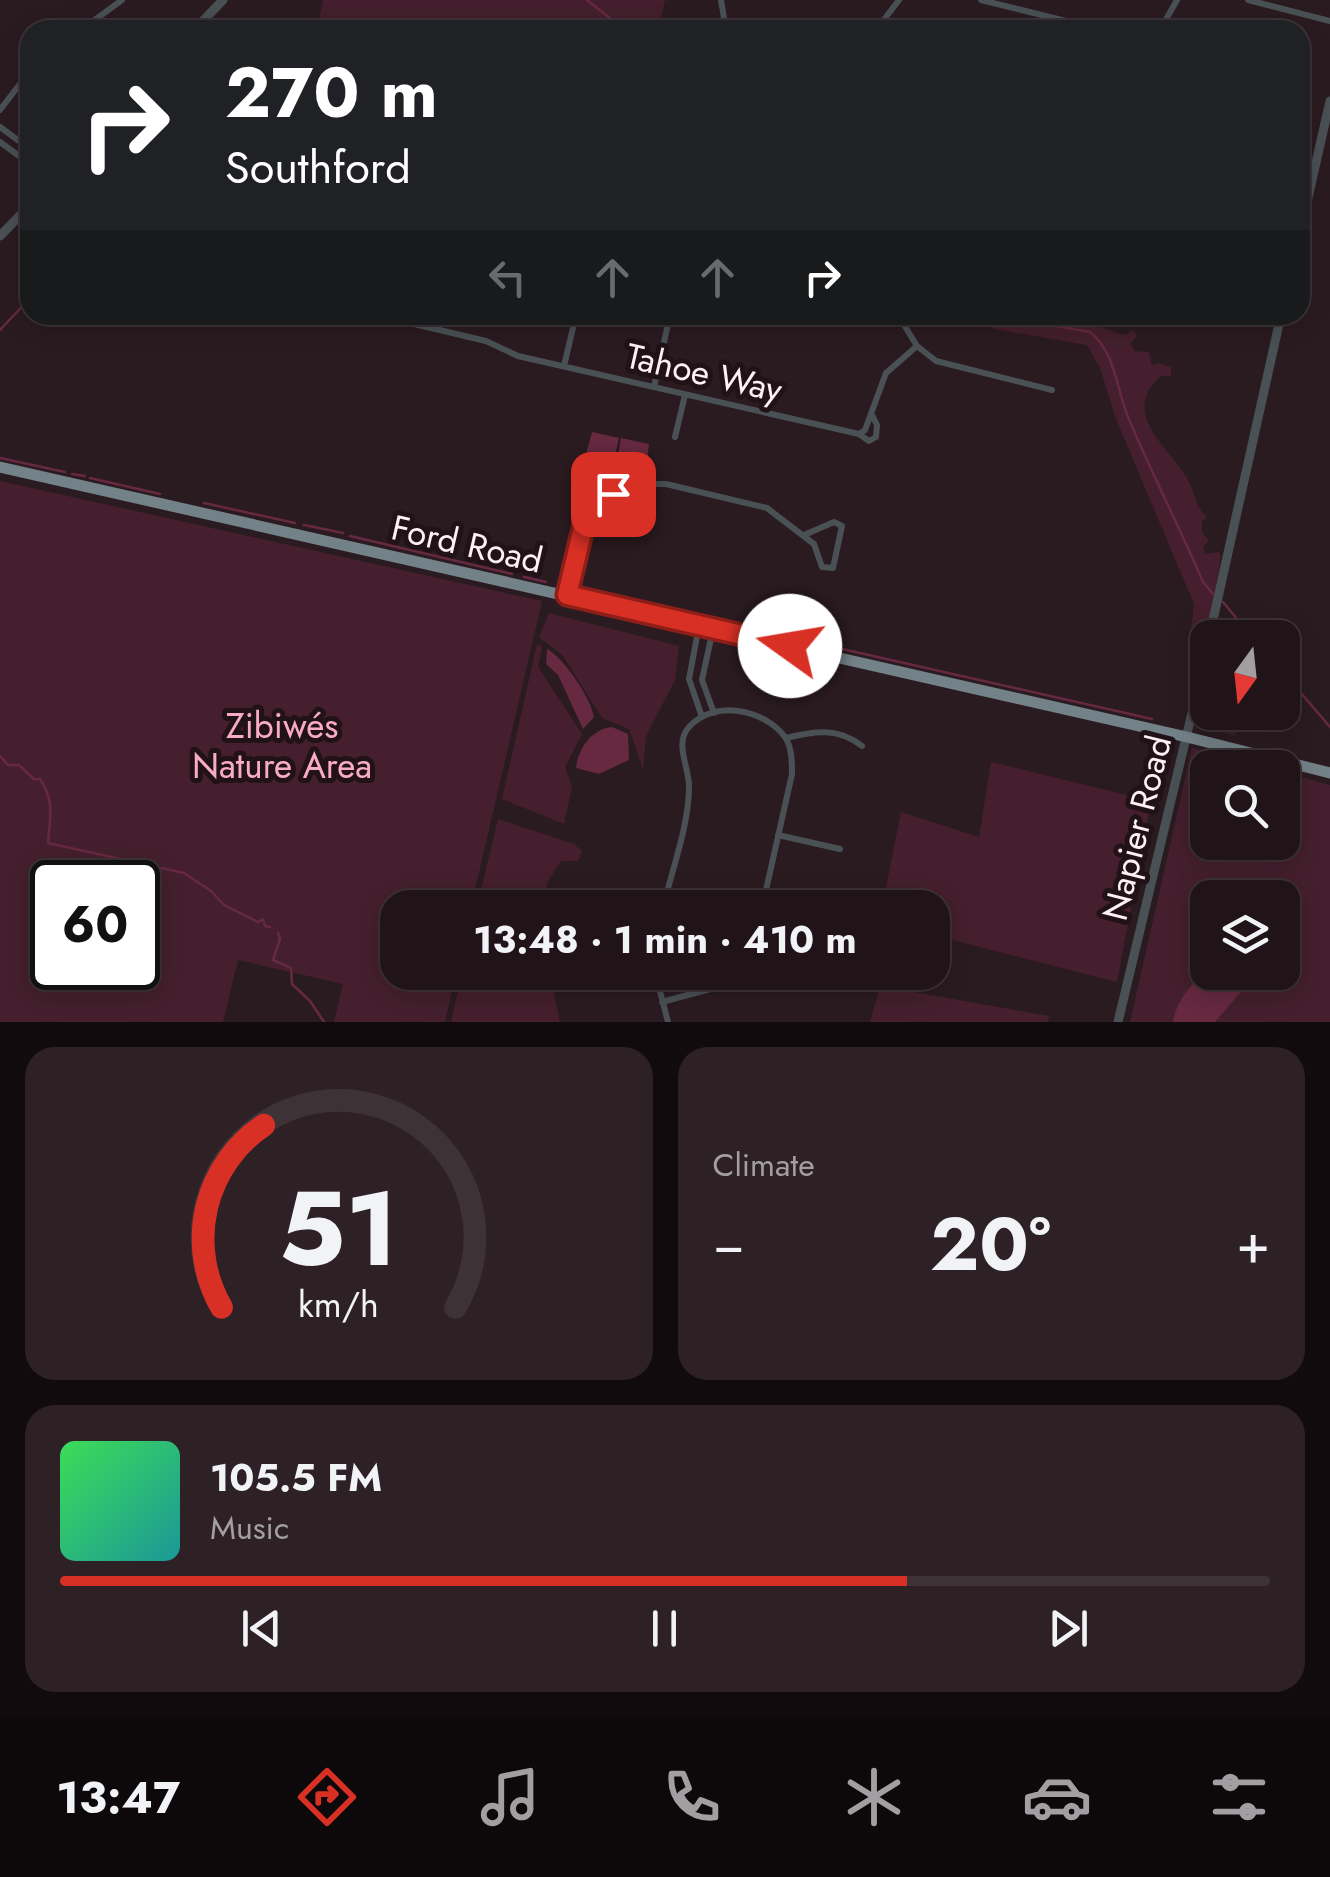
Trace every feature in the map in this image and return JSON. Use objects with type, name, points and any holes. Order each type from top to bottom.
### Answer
[{"type":"main road","name":"Ford Road","points":[[0,466],[1330,773]]},
{"type":"street","points":[[95,20],[122,0]]},
{"type":"street","points":[[204,20],[223,0]]},
{"type":"street","points":[[884,20],[900,0]]},
{"type":"street","points":[[981,0],[1062,20]]},
{"type":"street","points":[[1248,0],[1281,4],[1330,21]]},
{"type":"street","points":[[0,110],[20,83]]},
{"type":"street","points":[[1310,189],[1330,100]]},
{"type":"street","points":[[0,236],[20,215]]},
{"type":"street","name":"Tahoe Way","points":[[420,325],[486,340],[518,356],[859,434]]},
{"type":"street","points":[[564,366],[574,325]]},
{"type":"street","points":[[654,387],[668,325]]},
{"type":"street","points":[[904,325],[917,346],[936,361],[1052,390]]},
{"type":"street","points":[[1213,620],[1279,325]]},
{"type":"street","points":[[871,414],[877,425],[876,437],[869,441],[859,434],[865,430],[886,373],[917,346]]},
{"type":"street","points":[[675,437],[685,394]]},
{"type":"street","points":[[567,595],[584,524],[607,498],[633,486],[666,484],[763,506],[804,534],[817,547],[822,566],[832,568],[842,526],[834,522],[804,534]]},
{"type":"street","points":[[699,625],[688,679],[702,718]]},
{"type":"street","points":[[713,628],[702,680],[714,713]]},
{"type":"street","points":[[667,890],[688,794],[682,739],[689,727],[702,718],[734,710],[754,714],[786,738],[792,774],[766,890]]},
{"type":"street","name":"Napier Road","points":[[1118,1022],[1190,720]]},
{"type":"street","points":[[786,738],[810,732],[835,732],[862,746]]},
{"type":"street","points":[[778,835],[840,849]]},
{"type":"street","points":[[659,990],[668,1022]]},
{"type":"street","points":[[662,1002],[710,990]]},
{"type":"shaded area","points":[[592,432],[619,438],[612,469],[581,490],[581,472]]},
{"type":"shaded area","points":[[621,438],[649,444],[647,460],[616,467]]},
{"type":"shaded area","points":[[547,649],[568,669],[588,699],[594,717],[583,729],[558,675],[546,664]]},
{"type":"shaded area","points":[[612,727],[628,734],[629,760],[599,774],[576,768],[587,741],[598,731]]},
{"type":"shaded area","points":[[1210,730],[1237,730],[1235,736]]},
{"type":"shaded area","points":[[1190,988],[1242,990],[1215,1022],[1173,1022]]},
{"type":"green space","points":[[323,0],[665,0],[660,20],[319,20]]},
{"type":"green space","points":[[986,325],[1096,325],[1126,335],[1133,330],[1137,336],[1131,343],[1134,351],[1149,352],[1152,366],[1158,363],[1171,367],[1171,376],[1161,376],[1149,391],[1146,418],[1207,517],[1202,522],[1202,532],[1209,541],[1203,546],[1205,554],[1219,552],[1221,556],[1210,620],[1192,620],[1194,604],[1116,419],[1100,368],[1087,345]]},
{"type":"green space","name":"Zibiwés Nature Area","points":[[0,481],[542,601],[475,890],[380,890],[380,990],[452,990],[445,1022],[334,1022],[343,984],[238,960],[223,1022],[0,1022]]},
{"type":"green space","points":[[549,613],[679,646],[675,680],[646,736],[643,769],[629,729],[602,718],[563,656],[539,637]]},
{"type":"green space","points":[[537,644],[542,647],[538,667],[582,734],[565,767],[572,787],[564,824],[502,799]]},
{"type":"green space","points":[[1190,757],[1190,860],[1300,860],[1300,777],[1330,785],[1330,1022],[1130,1022]]},
{"type":"green space","points":[[991,762],[1151,801],[1117,982],[950,939],[950,890],[885,890],[901,812],[979,837]]},
{"type":"green space","points":[[498,819],[574,844],[582,851],[578,861],[561,861],[546,890],[481,890]]},
{"type":"green space","points":[[458,990],[553,990],[560,1022],[451,1022]]},
{"type":"green space","points":[[879,990],[903,990],[1049,1016],[1048,1022],[870,1022]]},
{"type":"waterway","points":[[587,0],[612,20]]},
{"type":"waterway","points":[[0,330],[20,309]]},
{"type":"waterway","points":[[1050,325],[1090,332],[1099,340],[1146,458],[1203,582],[1213,594]]},
{"type":"waterway","points":[[0,458],[65,472]]},
{"type":"waterway","points":[[72,474],[85,476]]},
{"type":"waterway","points":[[90,478],[160,494]]},
{"type":"waterway","points":[[204,503],[295,523]]},
{"type":"waterway","points":[[304,525],[343,533]]},
{"type":"waterway","points":[[350,536],[512,574]]},
{"type":"waterway","points":[[524,577],[546,582]]},
{"type":"waterway","points":[[590,592],[1152,719]]},
{"type":"waterway","points":[[1223,602],[1238,620]]},
{"type":"waterway","points":[[1300,692],[1330,727]]},
{"type":"waterway","points":[[0,756],[8,765],[19,765],[34,779],[40,779],[45,787],[50,810],[48,843],[184,873],[224,905],[258,922],[263,919],[265,926],[270,927]]},
{"type":"waterway","points":[[278,933],[280,939],[273,960],[291,968],[292,984],[324,1022]]},
{"type":"route","points":[[613,494],[584,524],[567,595],[790,646]]}]
